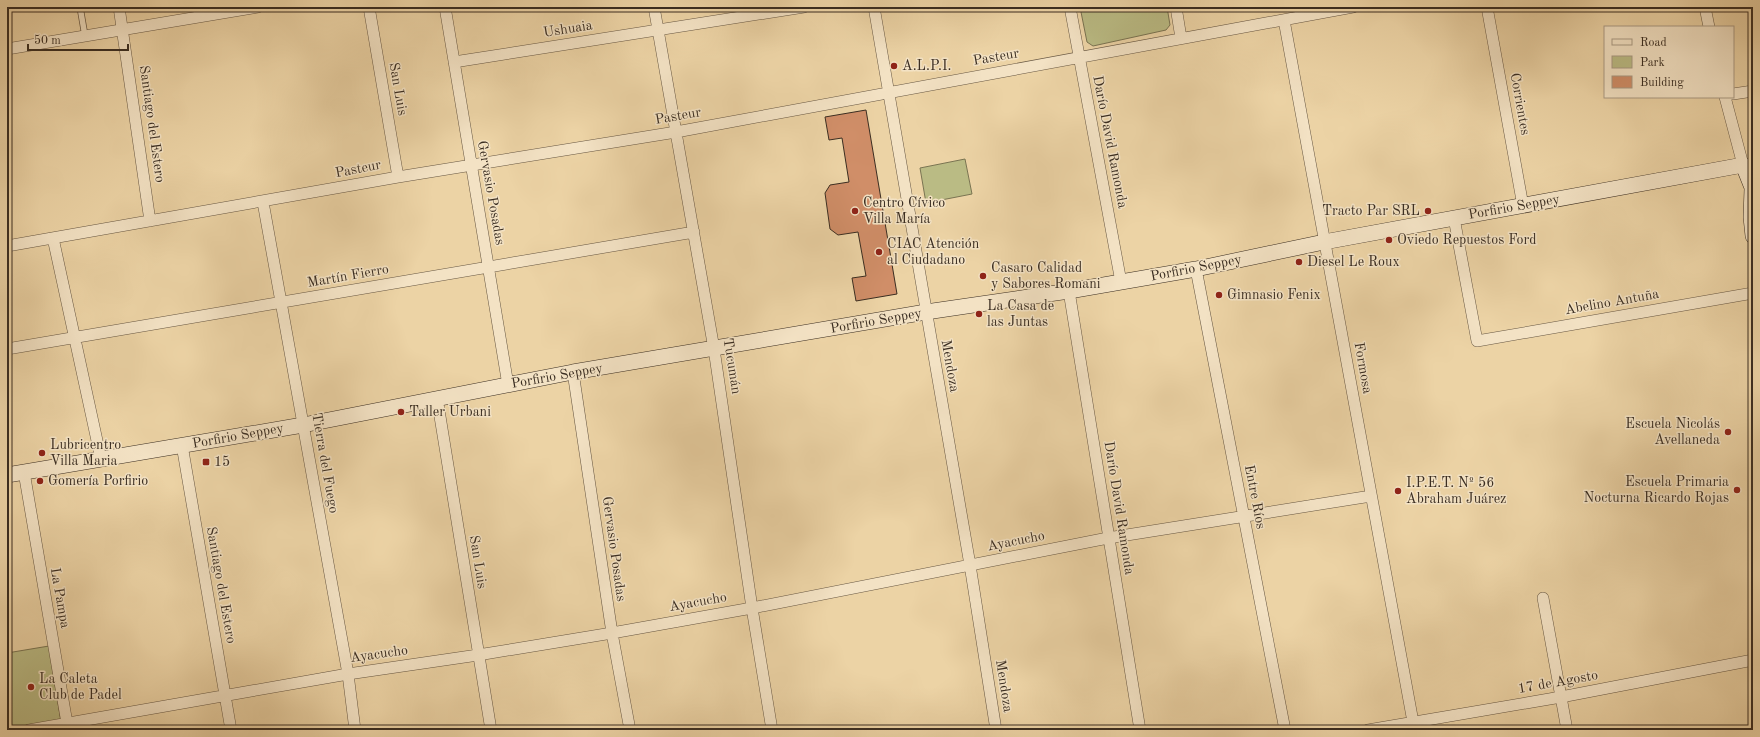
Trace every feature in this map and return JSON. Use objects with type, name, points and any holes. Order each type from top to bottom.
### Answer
[{"type":"main road","name":"Porfirio Seppey","points":[[7,474],[303,425],[573,372],[926,312],[1069,291],[1196,269],[1324,242],[1743,165]]},
{"type":"main road","points":[[1743,165],[1753,189],[1751,216],[1753,236]]},
{"type":"street","name":"Santiago del Estero","points":[[120,7],[150,221]]},
{"type":"street","points":[[7,49],[258,7]]},
{"type":"street","name":"San Luis","points":[[369,7],[398,177]]},
{"type":"street","name":"Gervasio Posadas","points":[[445,7],[508,385]]},
{"type":"street","name":"Tucumán","points":[[654,7],[714,349],[752,608],[772,730]]},
{"type":"street","name":"Ushuaia","points":[[454,62],[804,7]]},
{"type":"street","name":"Mendoza","points":[[874,7],[970,565],[996,730]]},
{"type":"street","name":"Darío David Ramonda","points":[[1070,7],[1121,282]]},
{"type":"street","points":[[1176,7],[1181,38]]},
{"type":"street","name":"Pasteur","points":[[7,246],[398,177],[676,132],[1352,7]]},
{"type":"street","name":"Corrientes","points":[[1487,7],[1523,206]]},
{"type":"street","points":[[1705,7],[1709,26]]},
{"type":"street","name":"Formosa","points":[[1284,20],[1413,722]]},
{"type":"street","points":[[1734,94],[1753,91]]},
{"type":"street","points":[[1725,98],[1743,165]]},
{"type":"street","name":"Tierra del Fuego","points":[[263,202],[348,674],[355,730]]},
{"type":"street","name":"Abelino Antuña","points":[[1454,218],[1477,340],[1753,293]]},
{"type":"street","name":"Martín Fierro","points":[[7,349],[694,232]]},
{"type":"street","points":[[53,238],[101,459]]},
{"type":"street","name":"Entre Ríos","points":[[1196,269],[1285,730]]},
{"type":"street","name":"Darío David Ramonda","points":[[1069,291],[1140,730]]},
{"type":"street","name":"Gervasio Posadas","points":[[573,372],[612,632],[630,730]]},
{"type":"street","name":"San Luis","points":[[437,398],[491,730]]},
{"type":"street","name":"Santiago del Estero","points":[[182,445],[231,730]]},
{"type":"street","name":"La Pampa","points":[[24,472],[67,727]]},
{"type":"street","name":"Ayacucho","points":[[29,730],[67,727],[348,674],[478,655],[752,608],[1108,538],[1371,496]]},
{"type":"street","points":[[1543,598],[1567,730]]},
{"type":"street","name":"17 de Agosto","points":[[1368,730],[1561,697],[1753,660]]},
{"type":"lane","points":[[80,7],[85,36]]},
{"type":"green space","points":[[1080,7],[1167,7],[1170,25],[1166,30],[1093,46],[1087,42]]},
{"type":"green space","points":[[965,159],[972,194],[926,203],[920,168]]},
{"type":"green space","name":"La Caleta Club de Padel","points":[[49,646],[61,722],[7,730],[7,653]]},
{"type":"building","name":"Centro Cívico Villa María","points":[[866,110],[897,294],[856,301],[852,278],[866,276],[858,232],[838,235],[830,229],[825,193],[830,185],[849,182],[842,138],[829,140],[825,117]]},
{"type":"place","name":"A.L.P.I.","points":[[894,66]]},
{"type":"place","name":"Centro Cívico Villa María","points":[[855,211]]},
{"type":"place","name":"Tracto Par SRL","points":[[1428,211]]},
{"type":"place","name":"Oviedo Repuestos Ford","points":[[1389,240]]},
{"type":"place","name":"CIAC Atención al Ciudadano","points":[[879,252]]},
{"type":"place","name":"Diesel Le Roux","points":[[1299,262]]},
{"type":"place","name":"Casaro Calidad y Sabores Romani","points":[[983,276]]},
{"type":"place","name":"Gimnasio Fenix","points":[[1219,295]]},
{"type":"place","name":"La Casa de las Juntas","points":[[979,314]]},
{"type":"place","name":"Taller Urbani","points":[[401,412]]},
{"type":"place","name":"Escuela Nicolás Avellaneda","points":[[1728,432]]},
{"type":"place","name":"Lubricentro Villa Maria","points":[[42,453]]},
{"type":"place","name":"15","points":[[206,462]]},
{"type":"place","name":"Gomería Porfirio","points":[[40,481]]},
{"type":"place","name":"Escuela Primaria Nocturna Ricardo Rojas","points":[[1737,490]]},
{"type":"place","name":"I.P.E.T. Nº 56 Abraham Juárez","points":[[1398,491]]},
{"type":"place","name":"La Caleta Club de Padel","points":[[31,687]]}]
